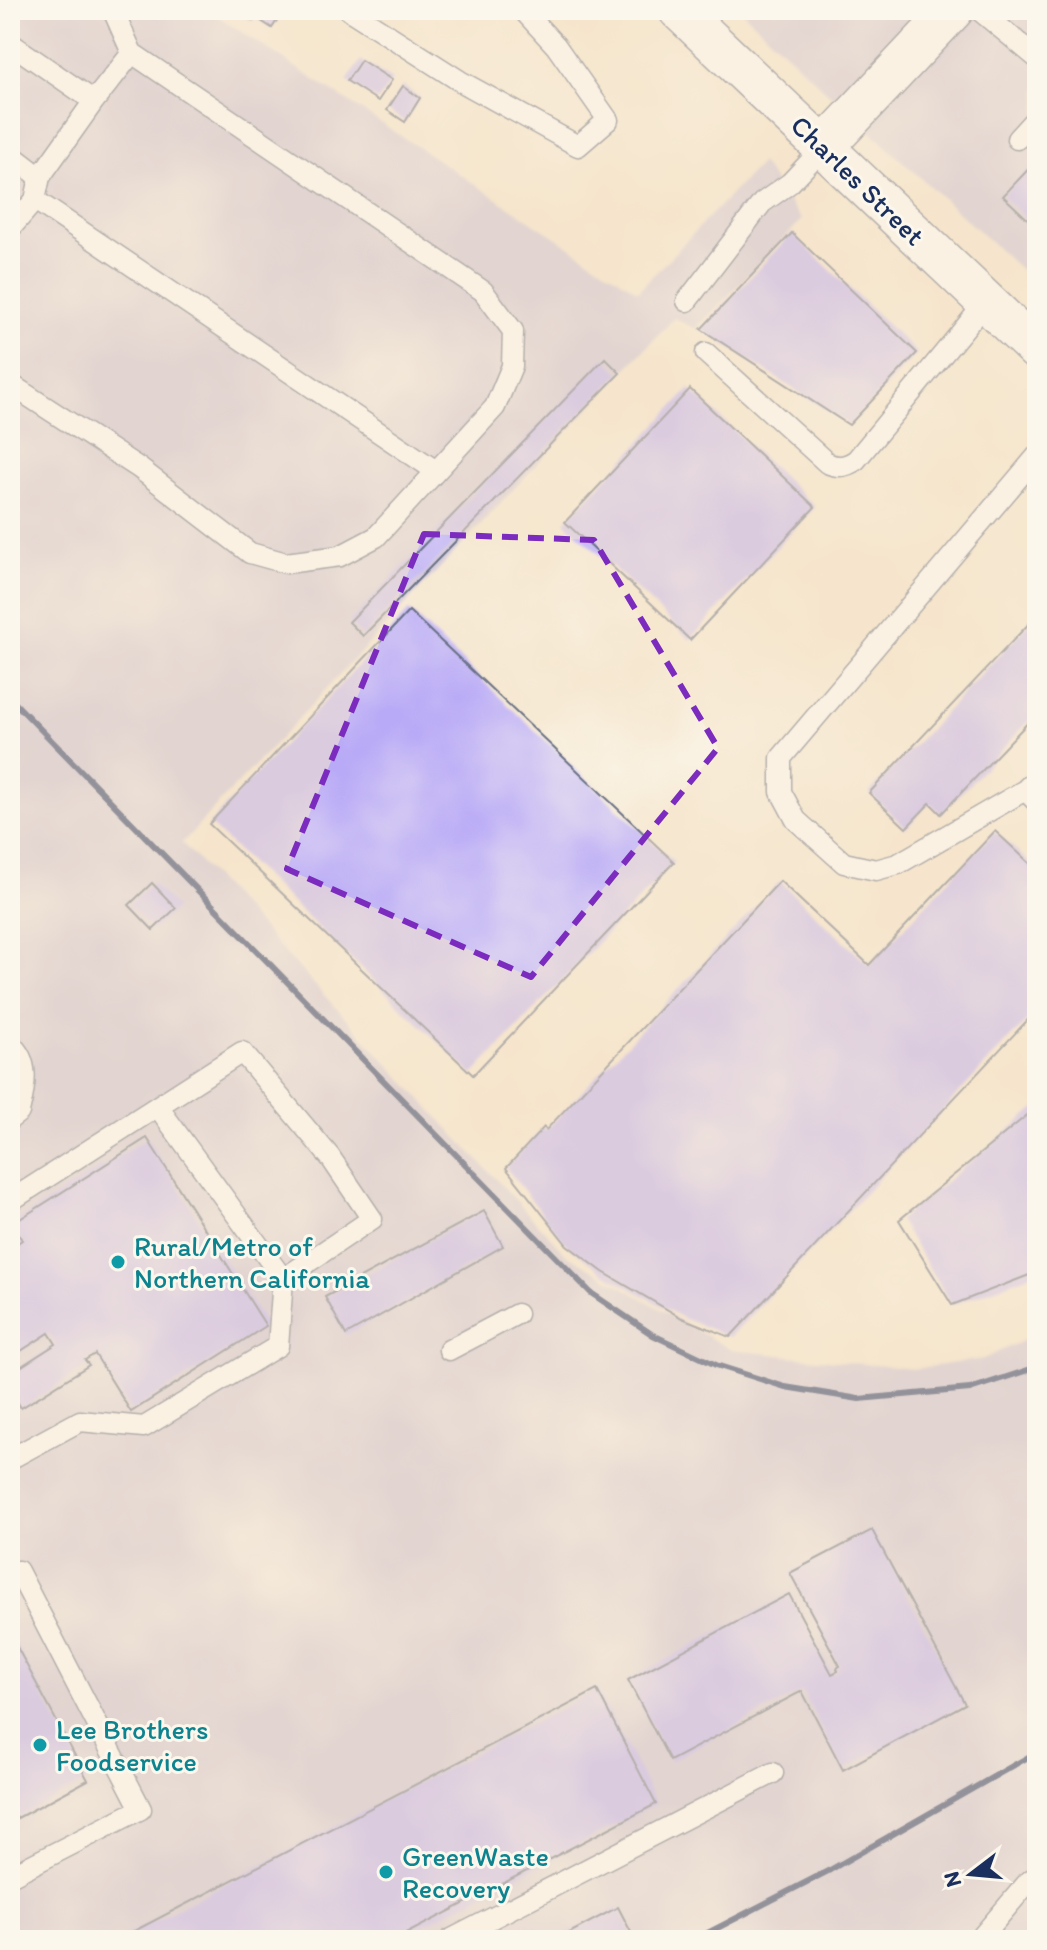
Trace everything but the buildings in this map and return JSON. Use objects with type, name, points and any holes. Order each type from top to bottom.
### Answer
[{"type":"street","name":"Charles Street","points":[[679,10],[1037,350]]},
{"type":"street","points":[[824,147],[953,10]]},
{"type":"lane","points":[[10,384],[139,468],[250,553],[286,563],[340,556],[376,537],[495,407],[512,366],[513,331],[483,291],[132,53],[113,10]]},
{"type":"lane","points":[[349,10],[460,81],[578,146],[608,120],[556,46],[523,10]]},
{"type":"lane","points":[[979,10],[1037,58]]},
{"type":"lane","points":[[10,43],[94,101]]},
{"type":"lane","points":[[10,229],[35,200],[40,177],[132,53]]},
{"type":"lane","points":[[1017,139],[1037,117]]},
{"type":"lane","points":[[687,301],[762,203],[790,183],[824,147]]},
{"type":"lane","points":[[10,154],[40,177]]},
{"type":"lane","points":[[35,200],[436,471]]},
{"type":"lane","points":[[706,353],[827,463],[835,467],[847,466],[856,460],[986,302]]},
{"type":"lane","points":[[1033,790],[898,864],[876,870],[844,863],[796,820],[781,792],[781,758],[1037,456]]},
{"type":"lane","points":[[10,1044],[19,1051],[26,1080],[19,1112],[10,1119]]},
{"type":"lane","points":[[10,1201],[242,1052],[330,1157],[372,1219],[283,1279]]},
{"type":"lane","points":[[10,1459],[80,1421],[144,1427],[278,1346],[283,1279],[158,1107]]},
{"type":"lane","points":[[449,1350],[517,1314]]},
{"type":"lane","points":[[10,1572],[18,1571],[141,1809],[10,1876]]},
{"type":"lane","points":[[450,1940],[773,1773]]},
{"type":"lane","points":[[979,1940],[1029,1881],[1037,1876]]},
{"type":"highlighted area","points":[[424,534],[594,540],[718,748],[531,977],[287,869]]},
{"type":"shaded area","points":[[10,10],[208,10],[638,291],[761,163],[802,220],[696,329],[674,318],[182,843],[566,1254],[731,1350],[914,1369],[983,1359],[1037,1334],[1037,1940],[10,1940]]},
{"type":"shaded area","points":[[741,10],[1037,10],[1037,285],[822,87]]},
{"type":"railway","points":[[10,698],[591,1293],[653,1335],[716,1365],[785,1387],[859,1399],[970,1389],[1037,1367]]},
{"type":"railway","points":[[694,1940],[830,1870],[1037,1752]]},
{"type":"place","name":"Rural/Metro of Northern California","points":[[118,1262]]},
{"type":"place","name":"Lee Brothers Foodservice","points":[[40,1745]]},
{"type":"place","name":"GreenWaste Recovery","points":[[386,1872]]}]
